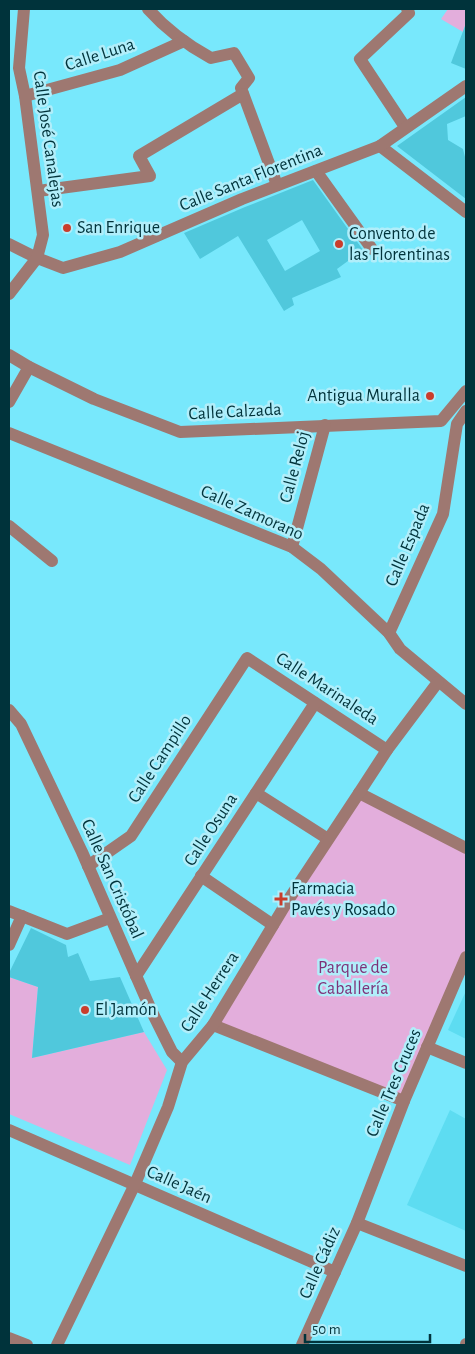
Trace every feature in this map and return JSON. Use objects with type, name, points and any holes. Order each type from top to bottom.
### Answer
[{"type":"street","name":"Calle José Canalejas","points":[[9,294],[37,258],[43,235],[25,96],[19,68],[24,9]]},
{"type":"street","points":[[148,9],[167,28],[211,58],[234,53],[249,78],[241,88],[277,185]]},
{"type":"street","points":[[405,127],[360,59],[409,13],[407,9]]},
{"type":"street","name":"Calle Luna","points":[[25,96],[120,70],[184,41]]},
{"type":"street","name":"Calle Santa Florentina","points":[[9,244],[63,268],[120,252],[277,185],[380,146],[466,86]]},
{"type":"street","points":[[38,191],[150,176],[139,156],[243,94]]},
{"type":"street","points":[[380,146],[466,212]]},
{"type":"street","points":[[316,171],[372,248]]},
{"type":"street","name":"Calle Calzada","points":[[9,355],[94,399],[180,432],[440,421],[466,391]]},
{"type":"street","points":[[9,402],[29,367]]},
{"type":"street","name":"Calle Espada","points":[[389,633],[442,514],[457,424],[466,411]]},
{"type":"street","name":"Calle Reloj","points":[[292,547],[324,425]]},
{"type":"street","name":"Calle Zamorano","points":[[9,433],[292,547],[321,568],[389,633],[400,649],[466,704]]},
{"type":"street","points":[[9,526],[52,561]]},
{"type":"street","name":"Calle Marinaleda","points":[[247,658],[388,750]]},
{"type":"street","name":"Calle Campillo","points":[[88,866],[131,836],[247,658]]},
{"type":"street","name":"Calle Herrera","points":[[57,1345],[136,1184],[168,1107],[182,1062],[213,1025],[273,925],[358,792],[438,682]]},
{"type":"street","name":"Calle Osuna","points":[[136,976],[316,703]]},
{"type":"street","name":"Calle San Cristóbal","points":[[9,710],[21,724],[172,1052],[182,1062]]},
{"type":"street","points":[[358,792],[466,848]]},
{"type":"street","points":[[256,793],[328,839]]},
{"type":"street","points":[[202,876],[273,925]]},
{"type":"street","points":[[9,911],[67,934],[110,918]]},
{"type":"street","points":[[9,946],[22,916]]},
{"type":"street","name":"Calle Tres Cruces","points":[[357,1223],[404,1101],[466,957]]},
{"type":"street","points":[[213,1025],[404,1101]]},
{"type":"street","points":[[427,1047],[466,1063]]},
{"type":"street","name":"Calle Jaén","points":[[9,1130],[335,1272]]},
{"type":"street","points":[[357,1223],[466,1266]]},
{"type":"street","name":"Calle Cádiz","points":[[302,1345],[357,1223]]},
{"type":"street","points":[[9,1338],[27,1345]]},
{"type":"shaded area","points":[[466,991],[466,1039],[448,1030]]},
{"type":"shaded area","points":[[450,1110],[466,1119],[466,1231],[407,1205]]},
{"type":"green space","points":[[448,9],[466,9],[466,23],[463,32],[441,19]]},
{"type":"green space","name":"Parque de Caballería","points":[[359,793],[466,846],[466,957],[404,1101],[213,1025]]},
{"type":"green space","points":[[9,977],[38,987],[32,1058],[144,1032],[167,1070],[130,1165],[9,1114]]},
{"type":"building","points":[[466,27],[466,69],[451,63]]},
{"type":"building","points":[[466,97],[466,116],[447,124],[448,140],[463,149],[466,161],[466,199],[397,146]]},
{"type":"building","name":"Convento de las Florentinas","points":[[313,180],[363,250],[337,269],[341,277],[292,298],[294,305],[284,311],[238,236],[200,259],[184,233]],"holes":[[[302,220],[320,251],[285,271],[267,240]]]},
{"type":"building","name":"El Jamón","points":[[31,928],[66,945],[68,957],[78,953],[90,981],[120,977],[144,1032],[32,1058],[38,987],[9,977],[9,973]]},
{"type":"place","name":"San Enrique","points":[[67,228]]},
{"type":"place","name":"Convento de las Florentinas","points":[[339,244]]},
{"type":"place","name":"Antigua Muralla","points":[[430,396]]},
{"type":"place","name":"Farmacia Pavés y Rosado","points":[[281,899]]},
{"type":"place","name":"El Jamón","points":[[85,1010]]}]
